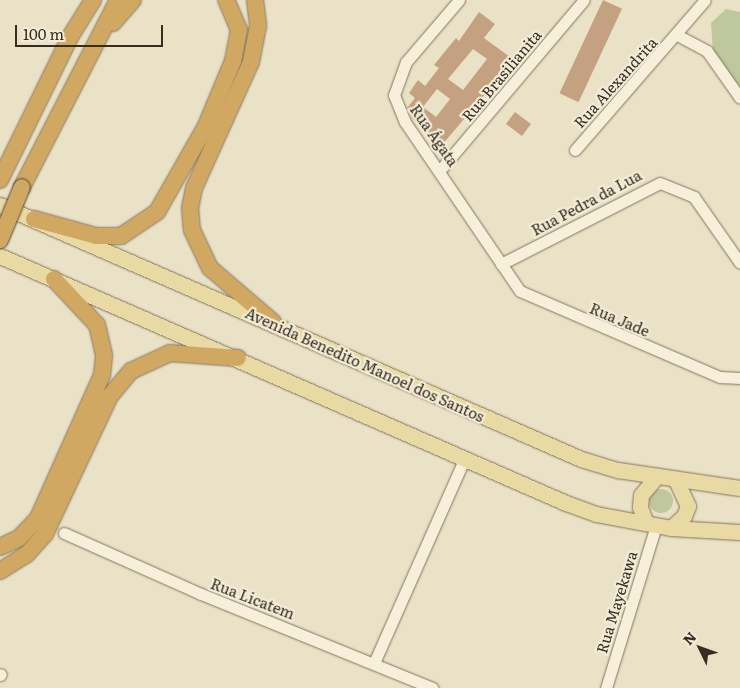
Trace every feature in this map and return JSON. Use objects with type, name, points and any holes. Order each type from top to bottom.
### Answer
[{"type":"highway","points":[[1,178],[87,0]]},
{"type":"highway","points":[[70,37],[93,0]]},
{"type":"highway","points":[[0,240],[22,187],[118,0]]},
{"type":"highway","points":[[91,50],[133,0]]},
{"type":"highway","points":[[34,219],[96,236],[121,236],[157,212],[205,128],[233,62],[239,30],[226,0]]},
{"type":"highway","points":[[255,0],[258,26],[251,62],[194,188],[190,208],[194,236],[210,268],[273,322]]},
{"type":"highway","points":[[0,546],[19,538],[38,518],[102,375],[104,355],[98,325],[54,280]]},
{"type":"highway","points":[[0,571],[27,554],[45,534],[110,396],[131,371],[170,353],[238,358]]},
{"type":"main road","name":"Avenida Benedito Manoel dos Santos","points":[[0,206],[273,322],[558,450],[618,470],[740,488]]},
{"type":"main road","points":[[0,256],[238,358],[464,460],[596,514],[671,528],[740,532]]},
{"type":"main road","points":[[651,524],[640,502],[657,476]]},
{"type":"main road","points":[[671,528],[684,516],[688,506],[676,480]]},
{"type":"street","name":"Rua Ágata","points":[[459,0],[406,62],[394,95],[405,122],[441,170],[501,264]]},
{"type":"street","name":"Rua Brasilianita","points":[[441,170],[584,0]]},
{"type":"street","name":"Rua Alexandrita","points":[[575,150],[677,35],[705,0]]},
{"type":"street","points":[[677,35],[707,51],[740,98]]},
{"type":"street","name":"Rua Pedra da Lua","points":[[501,264],[652,183],[660,183],[694,197],[740,263]]},
{"type":"street","name":"Rua Jade","points":[[501,264],[520,291],[532,298],[720,377],[740,378]]},
{"type":"street","points":[[374,663],[464,460]]},
{"type":"street","name":"Rua Mayekawa","points":[[606,688],[651,524]]},
{"type":"street","name":"Rua Licatem","points":[[64,533],[201,594],[433,688]]},
{"type":"green space","points":[[726,9],[740,12],[740,91],[713,52],[711,23]]},
{"type":"green space","points":[[661,489],[670,492],[673,501],[670,510],[661,513],[652,510],[649,501],[652,492]]},
{"type":"building","points":[[603,0],[622,9],[579,102],[559,93]]},
{"type":"building","points":[[479,12],[495,24],[484,38],[514,60],[442,145],[411,117],[407,108],[415,98],[409,93],[418,80],[425,86],[439,68],[434,65],[456,38],[459,41]],"holes":[[[473,49],[487,59],[463,90],[448,79]],[[437,89],[450,99],[436,117],[423,107]]]},
{"type":"building","points":[[515,112],[531,124],[522,136],[506,124]]}]
